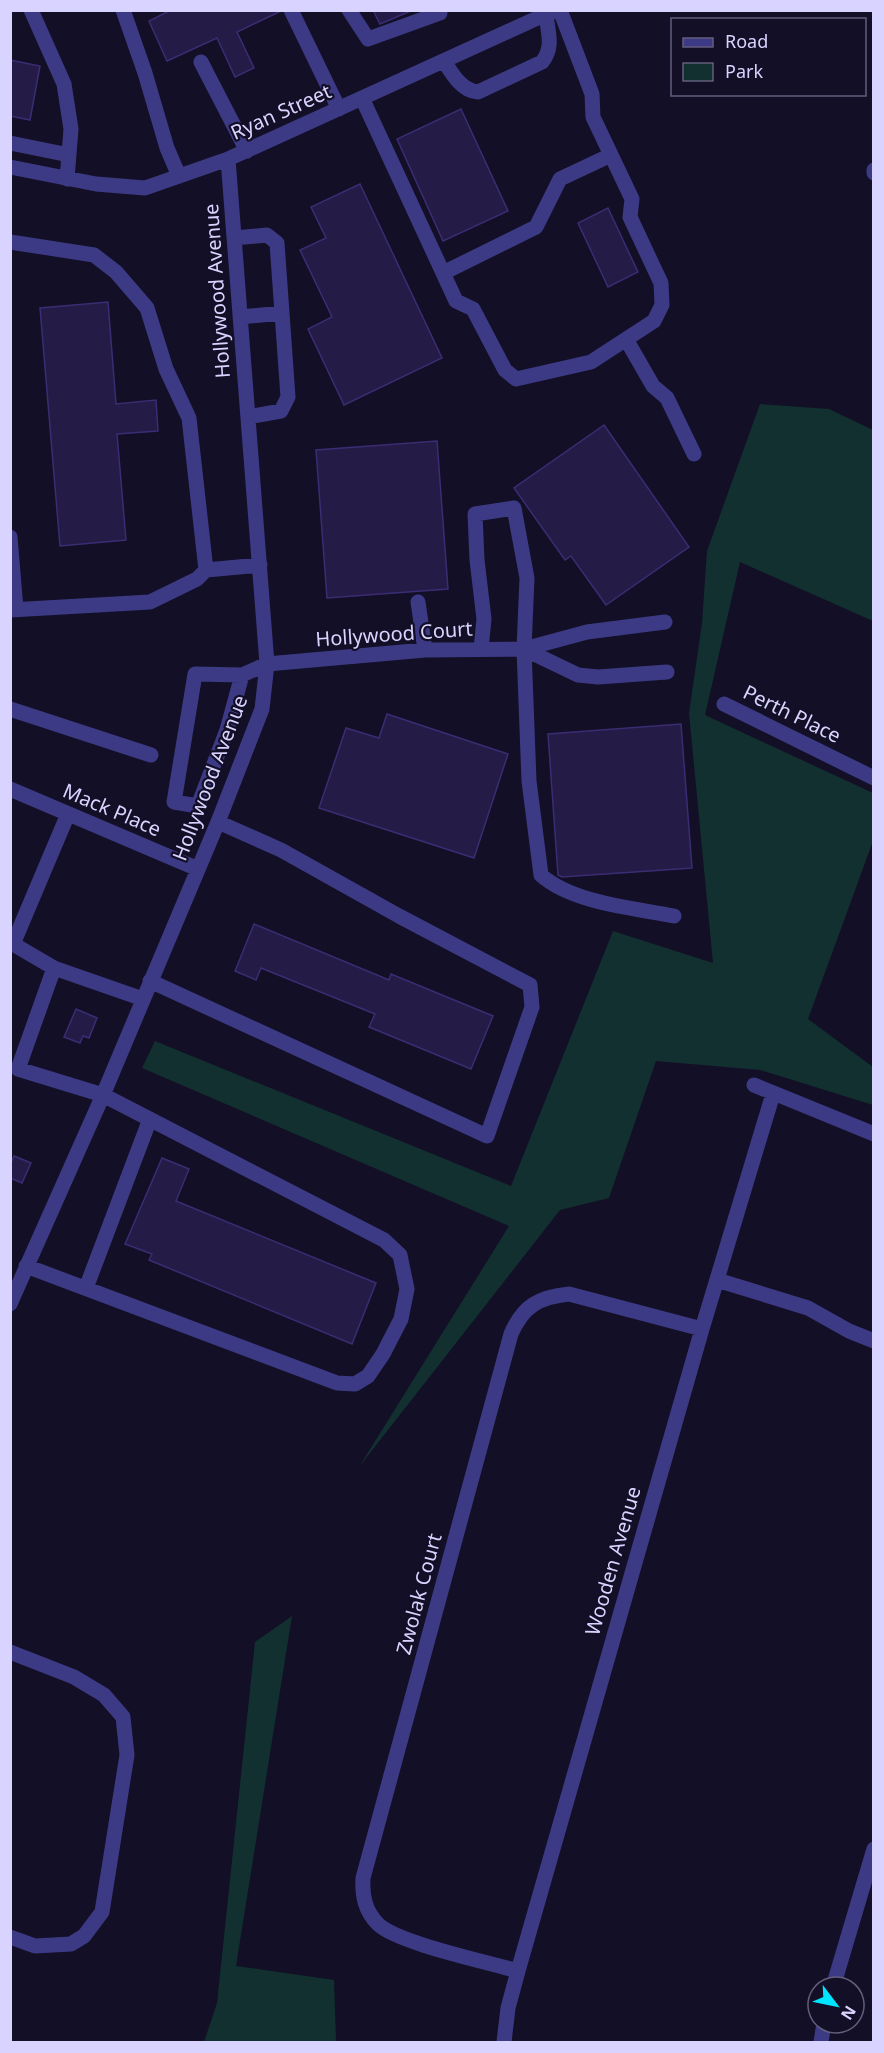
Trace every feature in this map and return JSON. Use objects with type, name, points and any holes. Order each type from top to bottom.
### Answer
[{"type":"street","points":[[31,10],[64,84],[71,129],[67,178]]},
{"type":"street","points":[[123,10],[145,73],[167,148],[179,176]]},
{"type":"street","points":[[291,10],[339,109]]},
{"type":"street","points":[[349,10],[368,39],[441,11]]},
{"type":"street","points":[[444,61],[455,78],[471,92],[478,92],[542,62],[548,54],[554,12]]},
{"type":"street","points":[[362,98],[456,301],[473,309],[505,370],[516,379],[591,362],[654,321],[662,305],[661,283],[630,217],[632,199],[593,117],[592,94],[554,12]]},
{"type":"street","name":"Ryan Street","points":[[10,167],[96,184],[145,188],[228,159],[554,12]]},
{"type":"street","points":[[201,62],[246,151]]},
{"type":"street","points":[[10,143],[69,154]]},
{"type":"street","points":[[443,273],[536,227],[560,179],[611,155]]},
{"type":"street","name":"Hollywood Avenue","points":[[10,1304],[103,1095],[218,822],[262,709],[267,664],[228,159]]},
{"type":"street","points":[[234,238],[267,234],[277,243],[288,398],[281,411],[248,417]]},
{"type":"street","points":[[10,242],[94,255],[116,272],[147,309],[166,369],[189,418],[206,570]]},
{"type":"street","points":[[240,317],[282,314]]},
{"type":"street","points":[[626,339],[653,386],[667,398],[694,454]]},
{"type":"street","points":[[481,649],[484,619],[477,560],[475,514],[514,508],[527,578],[524,649],[530,781],[542,875],[550,884],[583,897],[674,916]]},
{"type":"street","points":[[10,537],[13,609],[150,602],[197,579],[206,570],[260,565]]},
{"type":"street","points":[[418,602],[425,650]]},
{"type":"street","points":[[524,649],[587,632],[665,622]]},
{"type":"street","points":[[524,649],[578,675],[598,677],[667,672]]},
{"type":"street","name":"Hollywood Court","points":[[242,675],[267,664],[425,650],[524,649]]},
{"type":"street","points":[[195,674],[242,675],[227,730],[198,806],[174,802],[195,674]]},
{"type":"street","name":"Perth Place","points":[[724,704],[873,778]]},
{"type":"street","points":[[10,709],[151,755]]},
{"type":"street","name":"Mack Place","points":[[10,789],[198,869]]},
{"type":"street","points":[[68,814],[13,944],[54,968],[143,999]]},
{"type":"street","points":[[150,981],[487,1136],[532,1007],[530,985],[281,850],[218,822]]},
{"type":"street","points":[[26,1266],[337,1383],[355,1384],[368,1376],[401,1319],[407,1289],[400,1254],[384,1240],[103,1095],[18,1069],[54,968]]},
{"type":"street","points":[[754,1084],[773,1094],[873,1134]]},
{"type":"street","name":"Wooden Avenue","points":[[504,2043],[508,2008],[518,1971],[702,1329],[773,1094]]},
{"type":"street","points":[[86,1288],[150,1119]]},
{"type":"street","points":[[717,1280],[808,1308],[873,1341]]},
{"type":"street","name":"Zwolak Court","points":[[518,1971],[397,1937],[378,1924],[365,1905],[362,1893],[363,1878],[511,1334],[522,1314],[535,1303],[551,1296],[569,1294],[702,1329]]},
{"type":"street","points":[[10,1652],[74,1677],[104,1695],[123,1717],[127,1755],[102,1912],[84,1936],[71,1944],[35,1946],[10,1937]]},
{"type":"street","points":[[836,1975],[873,1849]]},
{"type":"green space","points":[[760,404],[829,409],[873,430],[873,621],[740,562],[705,715],[873,793],[873,841],[808,1019],[873,1067],[873,1105],[760,1070],[656,1061],[609,1198],[560,1210],[359,1467],[509,1226],[142,1068],[155,1041],[511,1186],[613,931],[713,963],[689,713],[702,623],[707,551]]},
{"type":"green space","points":[[292,1616],[236,1966],[334,1980],[336,2041],[345,2042],[204,2042],[217,2003],[255,1642]]},
{"type":"building","points":[[171,10],[281,11],[237,32],[254,68],[235,77],[217,38],[167,61],[149,21]]},
{"type":"building","points":[[373,10],[413,10],[380,24]]},
{"type":"building","points":[[10,60],[40,66],[30,120],[10,116]]},
{"type":"building","points":[[461,109],[508,211],[443,241],[397,139]]},
{"type":"building","points":[[360,184],[442,358],[344,405],[308,329],[332,317],[300,250],[326,238],[311,207]]},
{"type":"building","points":[[608,208],[638,272],[608,287],[578,223]]},
{"type":"building","points":[[108,302],[116,404],[156,400],[158,431],[117,434],[126,540],[60,546],[40,308]]},
{"type":"building","points":[[604,425],[689,547],[606,605],[571,556],[565,560],[514,488]]},
{"type":"building","points":[[437,441],[448,589],[327,598],[316,450]]},
{"type":"building","points":[[387,714],[508,754],[474,858],[319,808],[346,728],[379,738]]},
{"type":"building","points":[[681,724],[692,868],[562,877],[558,875],[548,734]]},
{"type":"building","points":[[254,924],[389,980],[391,974],[493,1016],[471,1069],[369,1027],[375,1014],[261,968],[256,980],[235,971]]},
{"type":"building","points":[[76,1009],[97,1018],[89,1038],[83,1036],[80,1043],[64,1037]]},
{"type":"building","points":[[14,1156],[31,1163],[22,1183],[10,1178],[10,1165]]},
{"type":"building","points":[[162,1158],[189,1169],[176,1201],[376,1283],[352,1344],[149,1260],[152,1254],[125,1244]]}]
